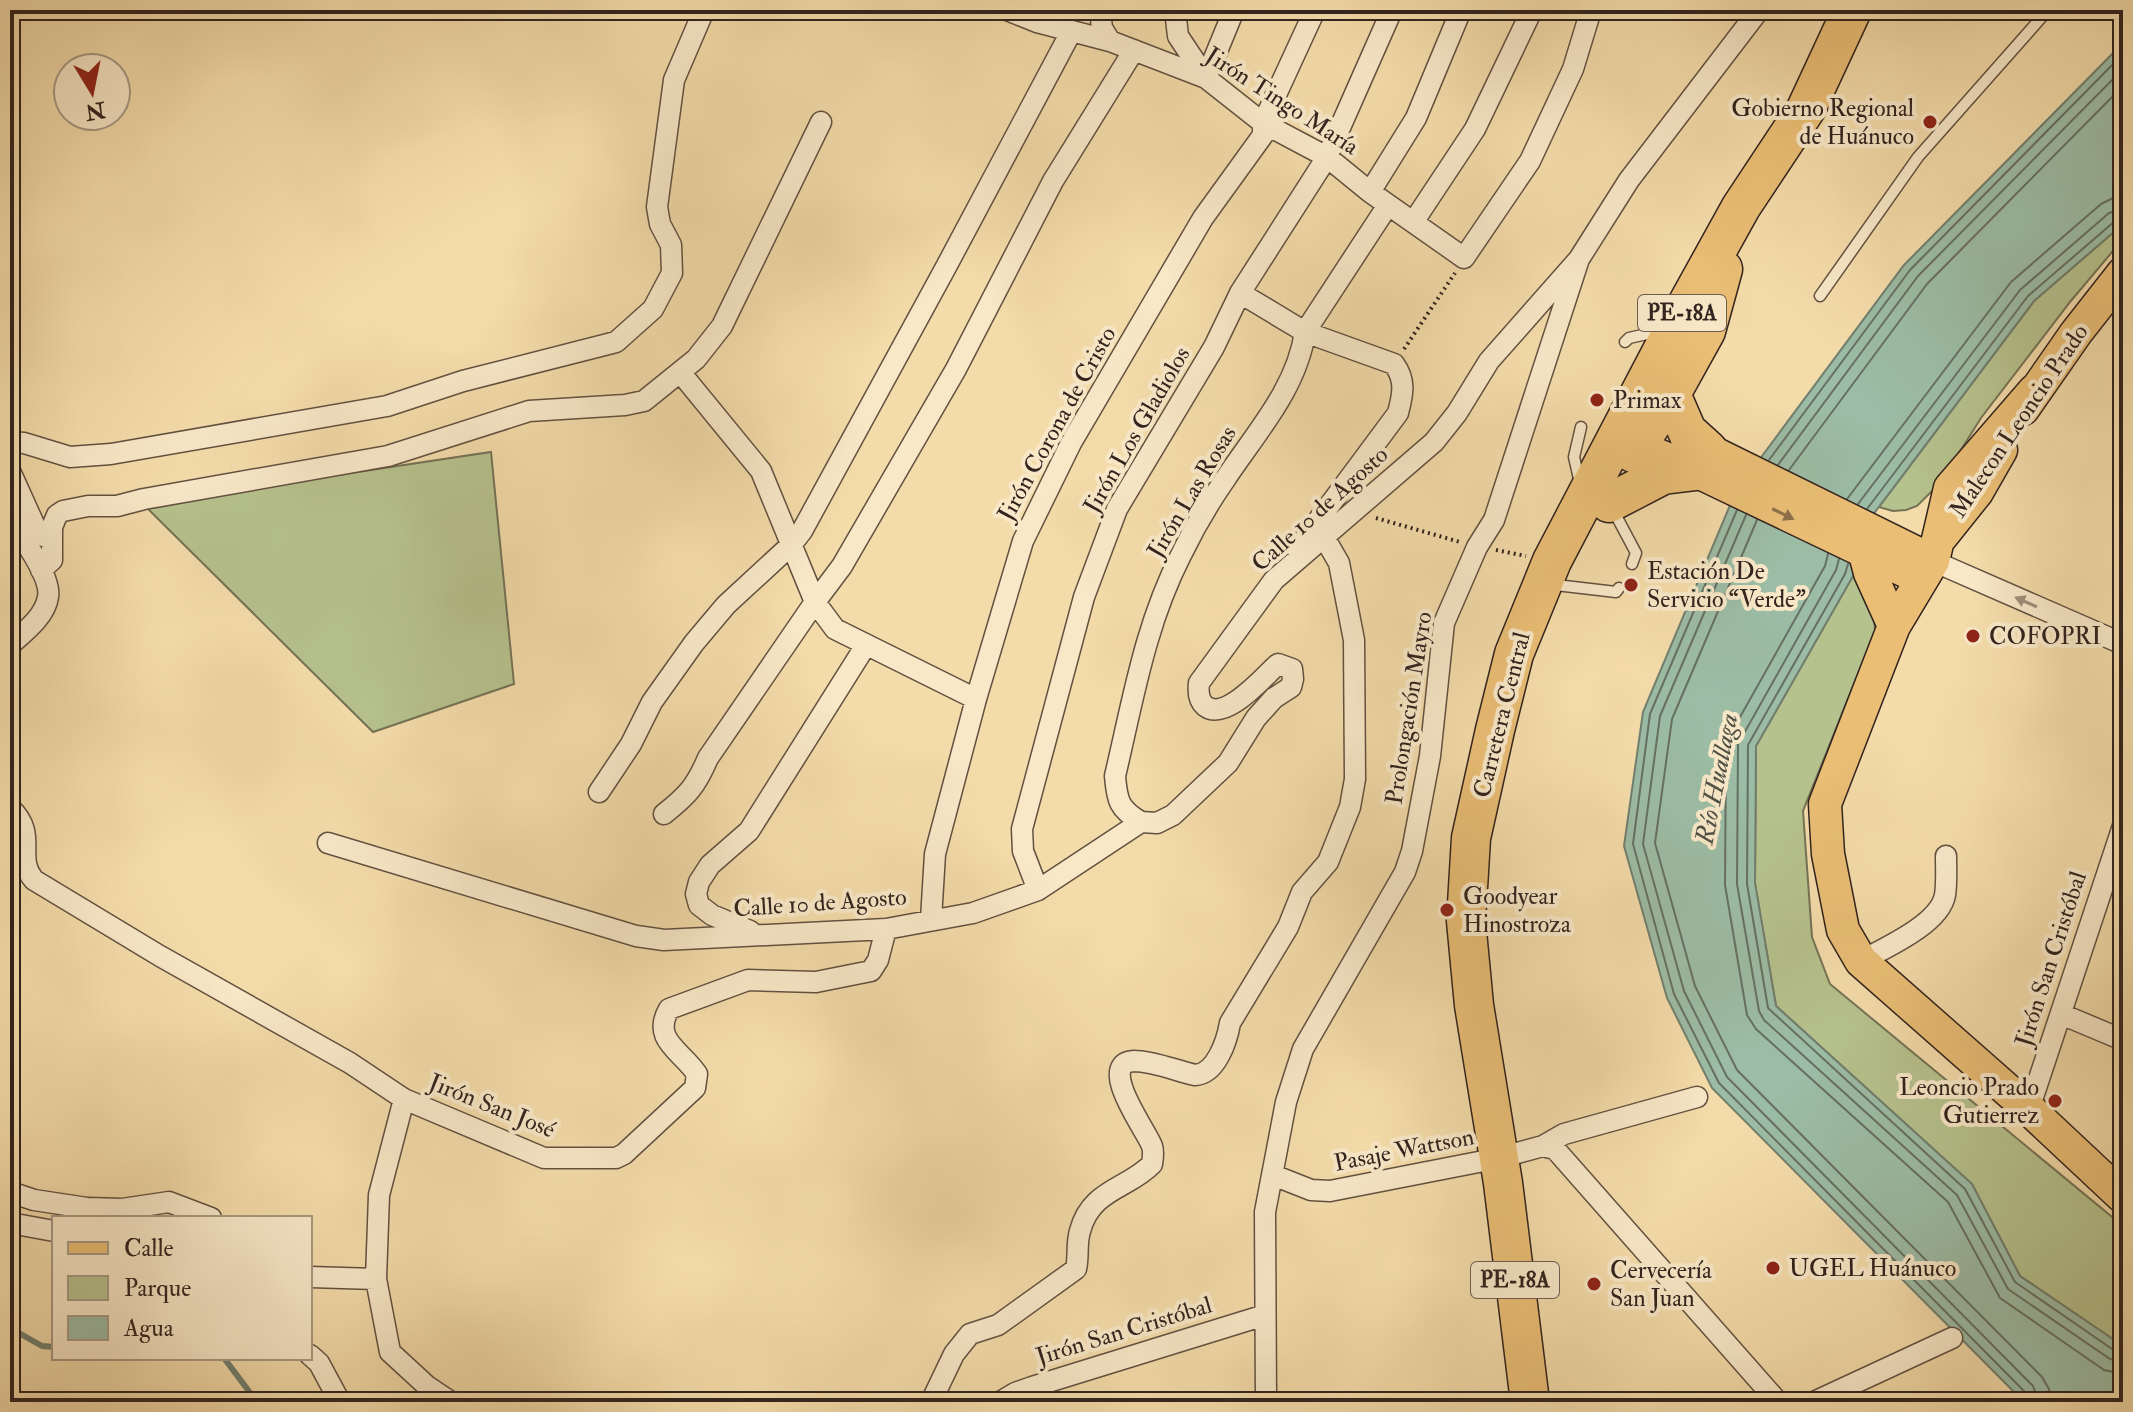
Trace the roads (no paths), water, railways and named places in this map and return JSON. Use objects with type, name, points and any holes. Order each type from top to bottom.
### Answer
[{"type":"highway","name":"PE-18A","points":[[1647,419],[1674,328],[1741,207],[1806,109],[1852,10]]},
{"type":"highway","name":"PE-18A","points":[[1554,573],[1585,550],[1596,502],[1706,331],[1741,207]]},
{"type":"highway","points":[[1596,502],[1663,475],[1710,464],[1687,431],[1647,419]]},
{"type":"highway","name":"Carretera Central","points":[[1530,1402],[1499,1158],[1474,1005],[1466,921],[1471,838],[1495,730],[1524,626],[1554,573]]},
{"type":"main road","name":"Malecon Leoncio Prado","points":[[1931,561],[1950,488],[2034,391],[2123,273]]},
{"type":"main road","points":[[1647,419],[1710,464],[1865,545],[1931,561],[1894,626],[1825,804],[1828,854],[1843,930],[1861,961],[2029,1109],[2123,1197]]},
{"type":"main road","points":[[1865,545],[1870,573],[1894,626]]},
{"type":"street","points":[[10,442],[24,443],[70,457],[111,454],[387,406],[463,381],[616,342],[653,309],[672,273],[671,245],[660,224],[657,207],[674,80],[704,10]]},
{"type":"street","name":"Jirón Tingo María","points":[[1007,10],[1036,16],[1071,32],[1110,41],[1206,78],[1263,123],[1327,157],[1370,192],[1464,258],[1530,161],[1573,69],[1591,10]]},
{"type":"street","points":[[1100,10],[1102,28],[1110,41]]},
{"type":"street","points":[[1175,10],[1178,36],[1206,78]]},
{"type":"street","points":[[1206,78],[1234,10]]},
{"type":"street","name":"Jirón Corona de Cristo","points":[[931,919],[935,854],[976,699],[1023,541],[1071,443],[1203,218],[1257,147],[1263,135],[1263,123],[1315,10]]},
{"type":"street","name":"Jirón Los Gladiolos","points":[[1038,890],[1023,851],[1022,829],[1084,597],[1117,509],[1214,347],[1240,293],[1327,157],[1392,10]]},
{"type":"street","points":[[1370,192],[1416,118],[1461,10]]},
{"type":"street","points":[[1414,221],[1475,129],[1532,10]]},
{"type":"street","name":"Prolongación Mayro","points":[[1266,1402],[1265,1212],[1286,1102],[1303,1049],[1409,861],[1430,756],[1444,623],[1477,547],[1494,520],[1579,259],[1629,180],[1759,10]]},
{"type":"street","points":[[599,792],[631,744],[652,702],[694,643],[726,605],[802,531],[1071,32]]},
{"type":"street","points":[[664,814],[696,785],[708,758],[842,566],[956,369],[1053,181],[1134,50]]},
{"type":"street","points":[[41,570],[52,560],[52,527],[57,515],[69,508],[117,506],[388,456],[529,411],[644,401],[705,350],[722,326],[821,122]]},
{"type":"street","name":"Jirón Las Rosas","points":[[1141,822],[1127,814],[1116,798],[1115,776],[1143,647],[1180,556],[1222,483],[1276,407],[1303,350],[1305,332],[1388,205]]},
{"type":"street","name":"Calle 10 de Agosto","points":[[328,843],[636,936],[664,940],[886,929],[973,913],[1009,903],[1038,890],[1141,822],[1157,823],[1173,815],[1228,763],[1256,718],[1274,698],[1291,687],[1292,669],[1278,664],[1225,709],[1209,708],[1203,704],[1198,693],[1199,683],[1274,580],[1434,442],[1457,413],[1489,361],[1579,259]]},
{"type":"street","points":[[1240,293],[1305,332],[1394,364],[1402,374],[1403,394],[1398,413],[1274,580]]},
{"type":"street","points":[[680,372],[761,471],[815,602],[835,629],[976,699]]},
{"type":"street","points":[[10,471],[38,533],[52,540]]},
{"type":"street","points":[[10,519],[41,570],[47,583],[48,597],[37,620],[10,645]]},
{"type":"street","points":[[931,1402],[963,1341],[970,1334],[998,1325],[1076,1269],[1083,1222],[1102,1196],[1143,1173],[1152,1164],[1152,1144],[1123,1091],[1123,1067],[1136,1061],[1205,1075],[1228,1034],[1230,1023],[1288,927],[1302,892],[1328,862],[1350,807],[1355,779],[1354,640],[1339,563],[1324,537]]},
{"type":"street","points":[[1931,561],[2123,644]]},
{"type":"street","points":[[757,934],[729,924],[699,905],[696,894],[699,882],[710,865],[749,831],[866,645]]},
{"type":"street","name":"Jirón San José","points":[[10,808],[25,829],[27,872],[34,880],[160,956],[350,1063],[404,1099],[544,1158],[616,1158],[695,1088],[698,1082],[693,1068],[664,1039],[663,1025],[669,1009],[748,980],[816,982],[871,971],[878,960],[886,929]]},
{"type":"street","name":"Jirón San Cristóbal","points":[[2029,1109],[2123,826]]},
{"type":"street","points":[[1861,961],[1925,923],[1940,909],[1945,895],[1946,856]]},
{"type":"street","points":[[2061,1014],[2123,1040]]},
{"type":"street","name":"Pasaje Wattson","points":[[1273,1175],[1311,1190],[1330,1191],[1499,1158],[1543,1146],[1564,1134],[1697,1097]]},
{"type":"street","points":[[404,1099],[379,1195],[376,1279],[390,1352],[427,1386],[451,1402]]},
{"type":"street","points":[[1543,1146],[1555,1149],[1778,1402]]},
{"type":"street","points":[[10,1192],[34,1200],[87,1208],[122,1209],[169,1202],[206,1216]]},
{"type":"street","points":[[10,1223],[52,1231]]},
{"type":"street","points":[[312,1277],[376,1279]]},
{"type":"street","name":"Jirón San Cristóbal","points":[[1000,1402],[1023,1390],[1265,1315]]},
{"type":"street","points":[[1814,1402],[1952,1338]]},
{"type":"street","points":[[312,1357],[319,1363],[340,1402]]},
{"type":"lane","points":[[1820,296],[1918,157],[2048,10]]},
{"type":"lane","points":[[1625,342],[1629,338],[1674,328]]},
{"type":"lane","points":[[1581,427],[1574,457],[1596,502],[1636,553],[1632,564]]},
{"type":"lane","points":[[1554,573],[1616,592],[1619,588]]},
{"type":"water","name":"Río Huallaga","points":[[2123,43],[2123,224],[2034,301],[1863,528],[1853,576],[1756,746],[1755,883],[1776,1006],[1972,1184],[2020,1276],[2123,1346],[2123,1402],[2024,1402],[1712,1088],[1667,998],[1624,846],[1643,712],[1736,491],[1904,265]]},
{"type":"waterway","points":[[10,1328],[42,1346],[52,1347]]},
{"type":"waterway","points":[[226,1360],[257,1402]]},
{"type":"place","name":"Gobierno Regional de Huánuco","points":[[1930,122]]},
{"type":"place","name":"Primax","points":[[1597,400]]},
{"type":"place","name":"Estación De Servicio “Verde”","points":[[1631,585]]},
{"type":"place","name":"COFOPRI","points":[[1973,636]]},
{"type":"place","name":"Goodyear Hinostroza","points":[[1447,910]]},
{"type":"place","name":"Leoncio Prado Gutierrez","points":[[2055,1101]]},
{"type":"place","name":"UGEL Huánuco","points":[[1773,1268]]},
{"type":"place","name":"Cervecería San Juan","points":[[1594,1284]]}]
